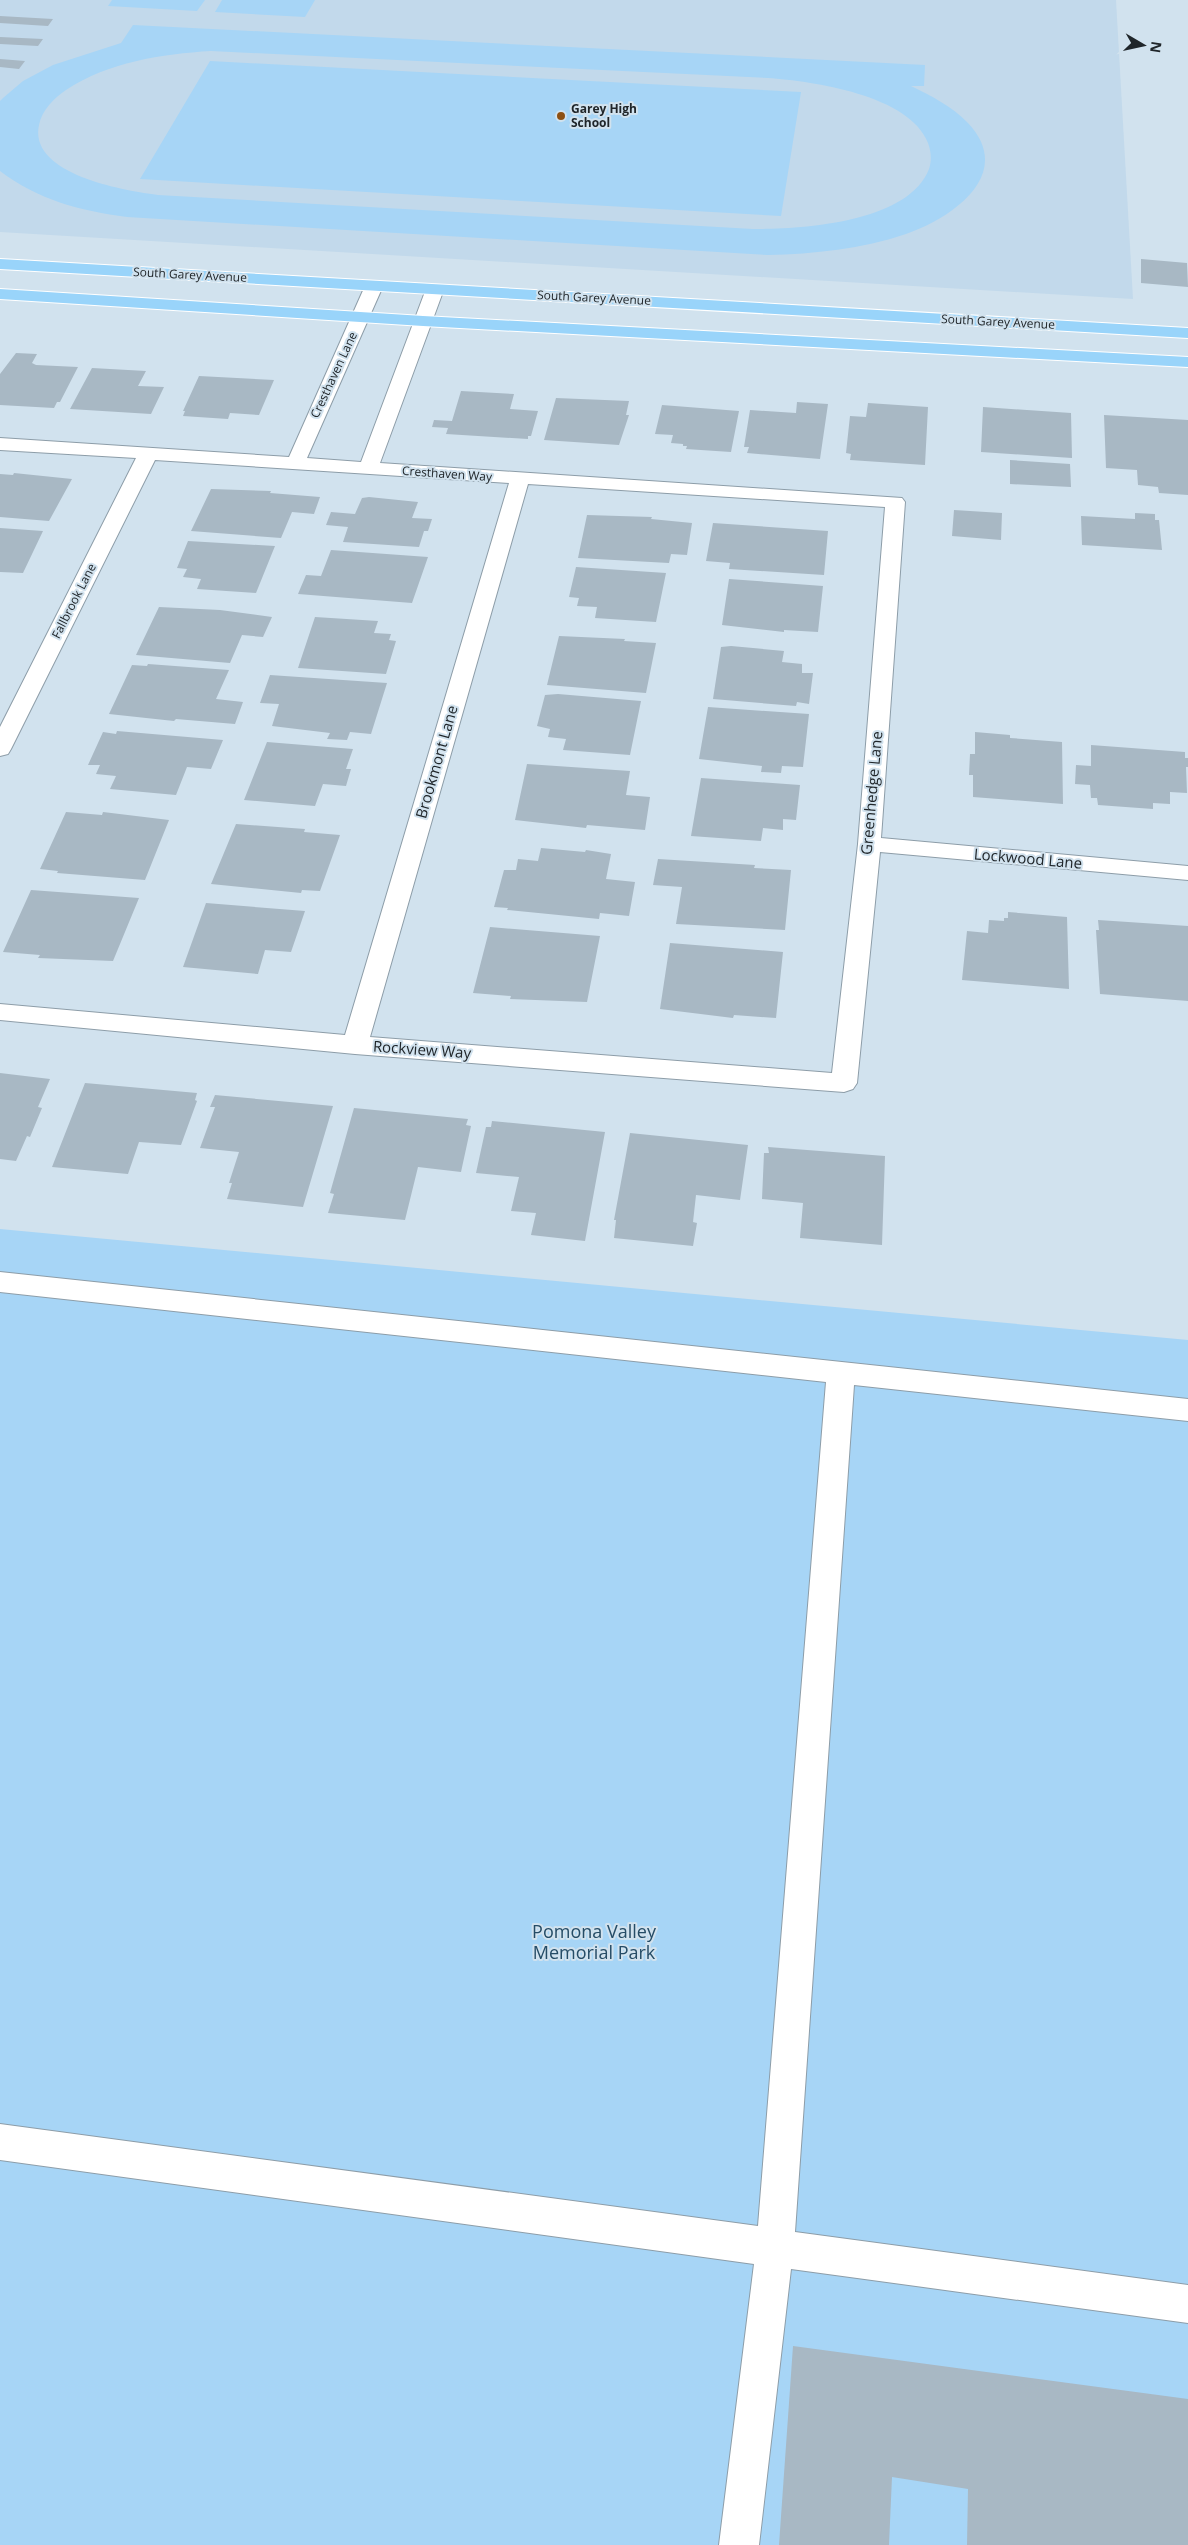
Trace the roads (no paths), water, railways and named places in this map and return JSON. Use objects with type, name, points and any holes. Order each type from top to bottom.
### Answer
[{"type":"main road","name":"South Garey Avenue","points":[[0,264],[1188,333]]},
{"type":"main road","points":[[0,294],[423,321],[1188,362]]},
{"type":"street","name":"Cresthaven Lane","points":[[295,464],[374,286]]},
{"type":"street","points":[[368,469],[435,289]]},
{"type":"street","name":"Cresthaven Way","points":[[0,444],[895,502]]},
{"type":"street","name":"Fallbrook Lane","points":[[0,749],[148,454]]},
{"type":"street","name":"Brookmont Lane","points":[[355,1045],[520,479]]},
{"type":"street","name":"Greenhedge Lane","points":[[844,1083],[869,844],[895,502]]},
{"type":"street","name":"Lockwood Lane","points":[[869,844],[1188,873]]},
{"type":"street","name":"Rockview Way","points":[[0,1012],[355,1045],[844,1083]]},
{"type":"street","points":[[0,1282],[1188,1410]]},
{"type":"street","points":[[739,2545],[775,2248],[841,1372]]},
{"type":"street","points":[[0,2142],[1188,2304]]},
{"type":"place","name":"Garey High School","points":[[561,116]]},
{"type":"park label","name":"Pomona Valley Memorial Park","points":[[594,1942]]}]
